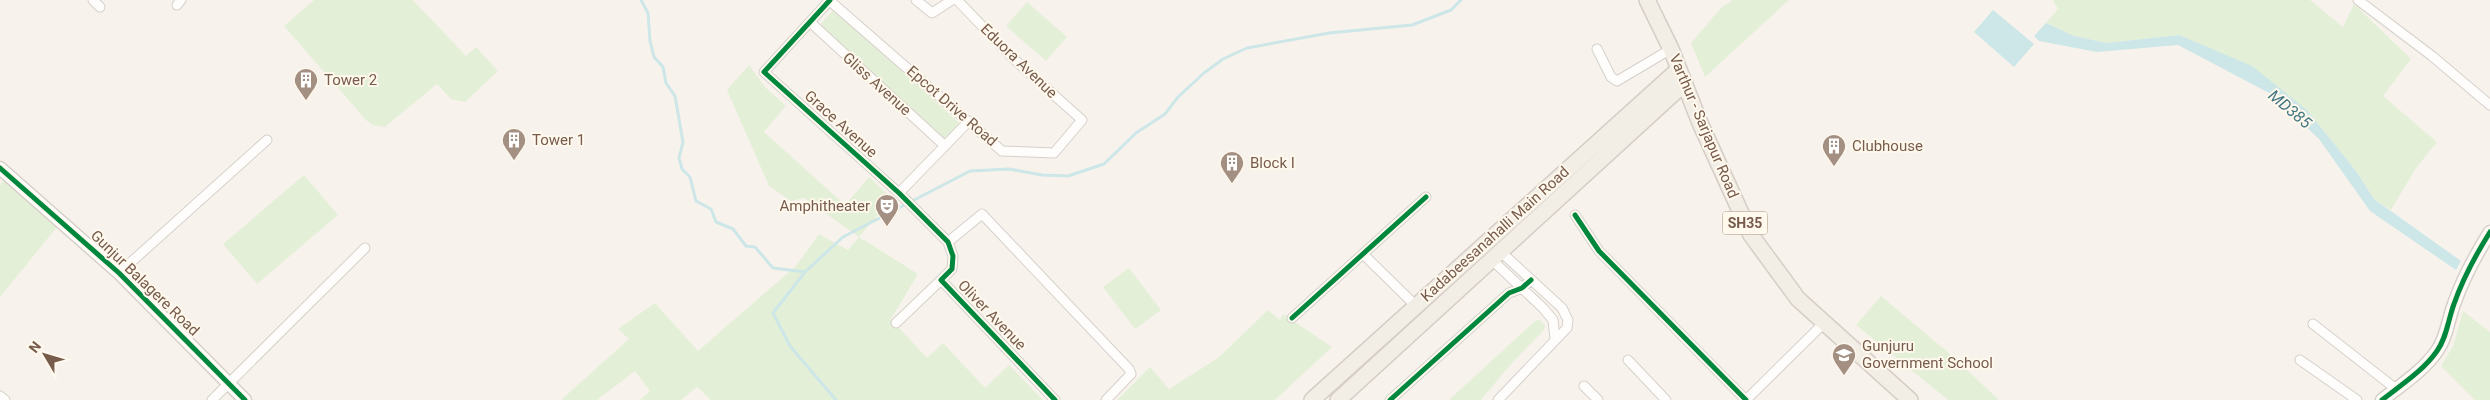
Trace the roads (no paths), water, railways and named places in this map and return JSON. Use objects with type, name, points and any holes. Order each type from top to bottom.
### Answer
[{"type":"main road","name":"Varthur - Sarjapur Road","points":[[1647,0],[1671,49],[1726,182],[1751,235],[1789,289],[1910,400]]},
{"type":"main road","name":"Kadabeesanahalli Main Road","points":[[1338,400],[1496,256],[1682,76]]},
{"type":"main road","name":"Kadabeesanahalli Main Road","points":[[1312,400],[1415,305],[1682,76]]},
{"type":"street","points":[[810,22],[829,0]]},
{"type":"street","name":"Epcot Drive Road","points":[[829,0],[1002,151],[1054,154],[1082,120]]},
{"type":"street","points":[[916,0],[932,12],[952,0]]},
{"type":"street","name":"Eduora Avenue","points":[[957,0],[1015,60],[1082,120]]},
{"type":"street","points":[[2358,0],[2432,56],[2490,105]]},
{"type":"street","name":"Gliss Avenue","points":[[810,22],[945,146]]},
{"type":"street","name":"Grace Avenue","points":[[810,22],[764,72],[899,193],[948,242]]},
{"type":"street","points":[[1597,49],[1611,76],[1617,81],[1671,49]]},
{"type":"street","points":[[899,193],[969,121]]},
{"type":"street","points":[[119,272],[267,140]]},
{"type":"street","name":"Gunjur Balagere Road","points":[[0,168],[119,272],[245,400]]},
{"type":"street","points":[[1292,318],[1426,197]]},
{"type":"street","points":[[948,242],[982,214],[1129,369],[1131,374],[1128,379],[1106,400]]},
{"type":"street","points":[[1575,215],[1599,251],[1746,400],[1824,323]]},
{"type":"street","points":[[2382,400],[2424,366],[2444,340],[2453,306],[2467,270],[2490,232]]},
{"type":"street","name":"Oliver Avenue","points":[[948,242],[954,256],[952,269],[940,280],[1055,400]]},
{"type":"street","points":[[212,400],[365,248]]},
{"type":"street","points":[[1363,254],[1415,305]]},
{"type":"street","points":[[1496,256],[1531,280],[1562,308],[1568,320],[1567,328],[1498,400]]},
{"type":"street","points":[[1496,256],[1522,288],[1552,320],[1556,339]]},
{"type":"street","points":[[896,323],[940,280]]},
{"type":"street","points":[[1390,400],[1509,293],[1522,288],[1531,280]]},
{"type":"street","points":[[2313,324],[2396,389]]},
{"type":"street","points":[[1628,360],[1666,400]]},
{"type":"street","points":[[2300,360],[2357,400]]},
{"type":"street","points":[[1584,386],[1598,400]]},
{"type":"street","points":[[0,396],[5,400]]},
{"type":"water","points":[[1993,10],[2034,44],[2014,67],[1974,32]]},
{"type":"water","name":"MD385","points":[[2046,23],[2074,36],[2107,43],[2179,35],[2252,66],[2307,110],[2356,171],[2374,199],[2461,261],[2456,270],[2370,211],[2319,139],[2271,94],[2178,45],[2097,52],[2039,41],[2034,36]]},
{"type":"waterway","points":[[641,0],[648,13],[650,41],[654,57],[663,67],[666,83],[675,96],[683,142],[679,158],[682,169],[690,177],[696,201],[711,209],[716,222],[733,229],[746,246],[755,247],[773,268],[805,272],[843,237],[970,171],[1009,169],[1042,175],[1068,176],[1104,164],[1136,133],[1165,114],[1178,97],[1204,73],[1223,59],[1247,48],[1329,33],[1412,25],[1451,10],[1461,0]]},
{"type":"waterway","points":[[805,272],[773,313],[790,346],[836,400]]},
{"type":"place","name":"Tower 2","points":[[306,101]]},
{"type":"place","name":"Tower 1","points":[[514,161]]},
{"type":"place","name":"Clubhouse","points":[[1834,167]]},
{"type":"place","name":"Block I","points":[[1232,184]]},
{"type":"place","name":"Amphitheater","points":[[887,227]]},
{"type":"place","name":"Gunjuru Government School","points":[[1844,376]]}]
